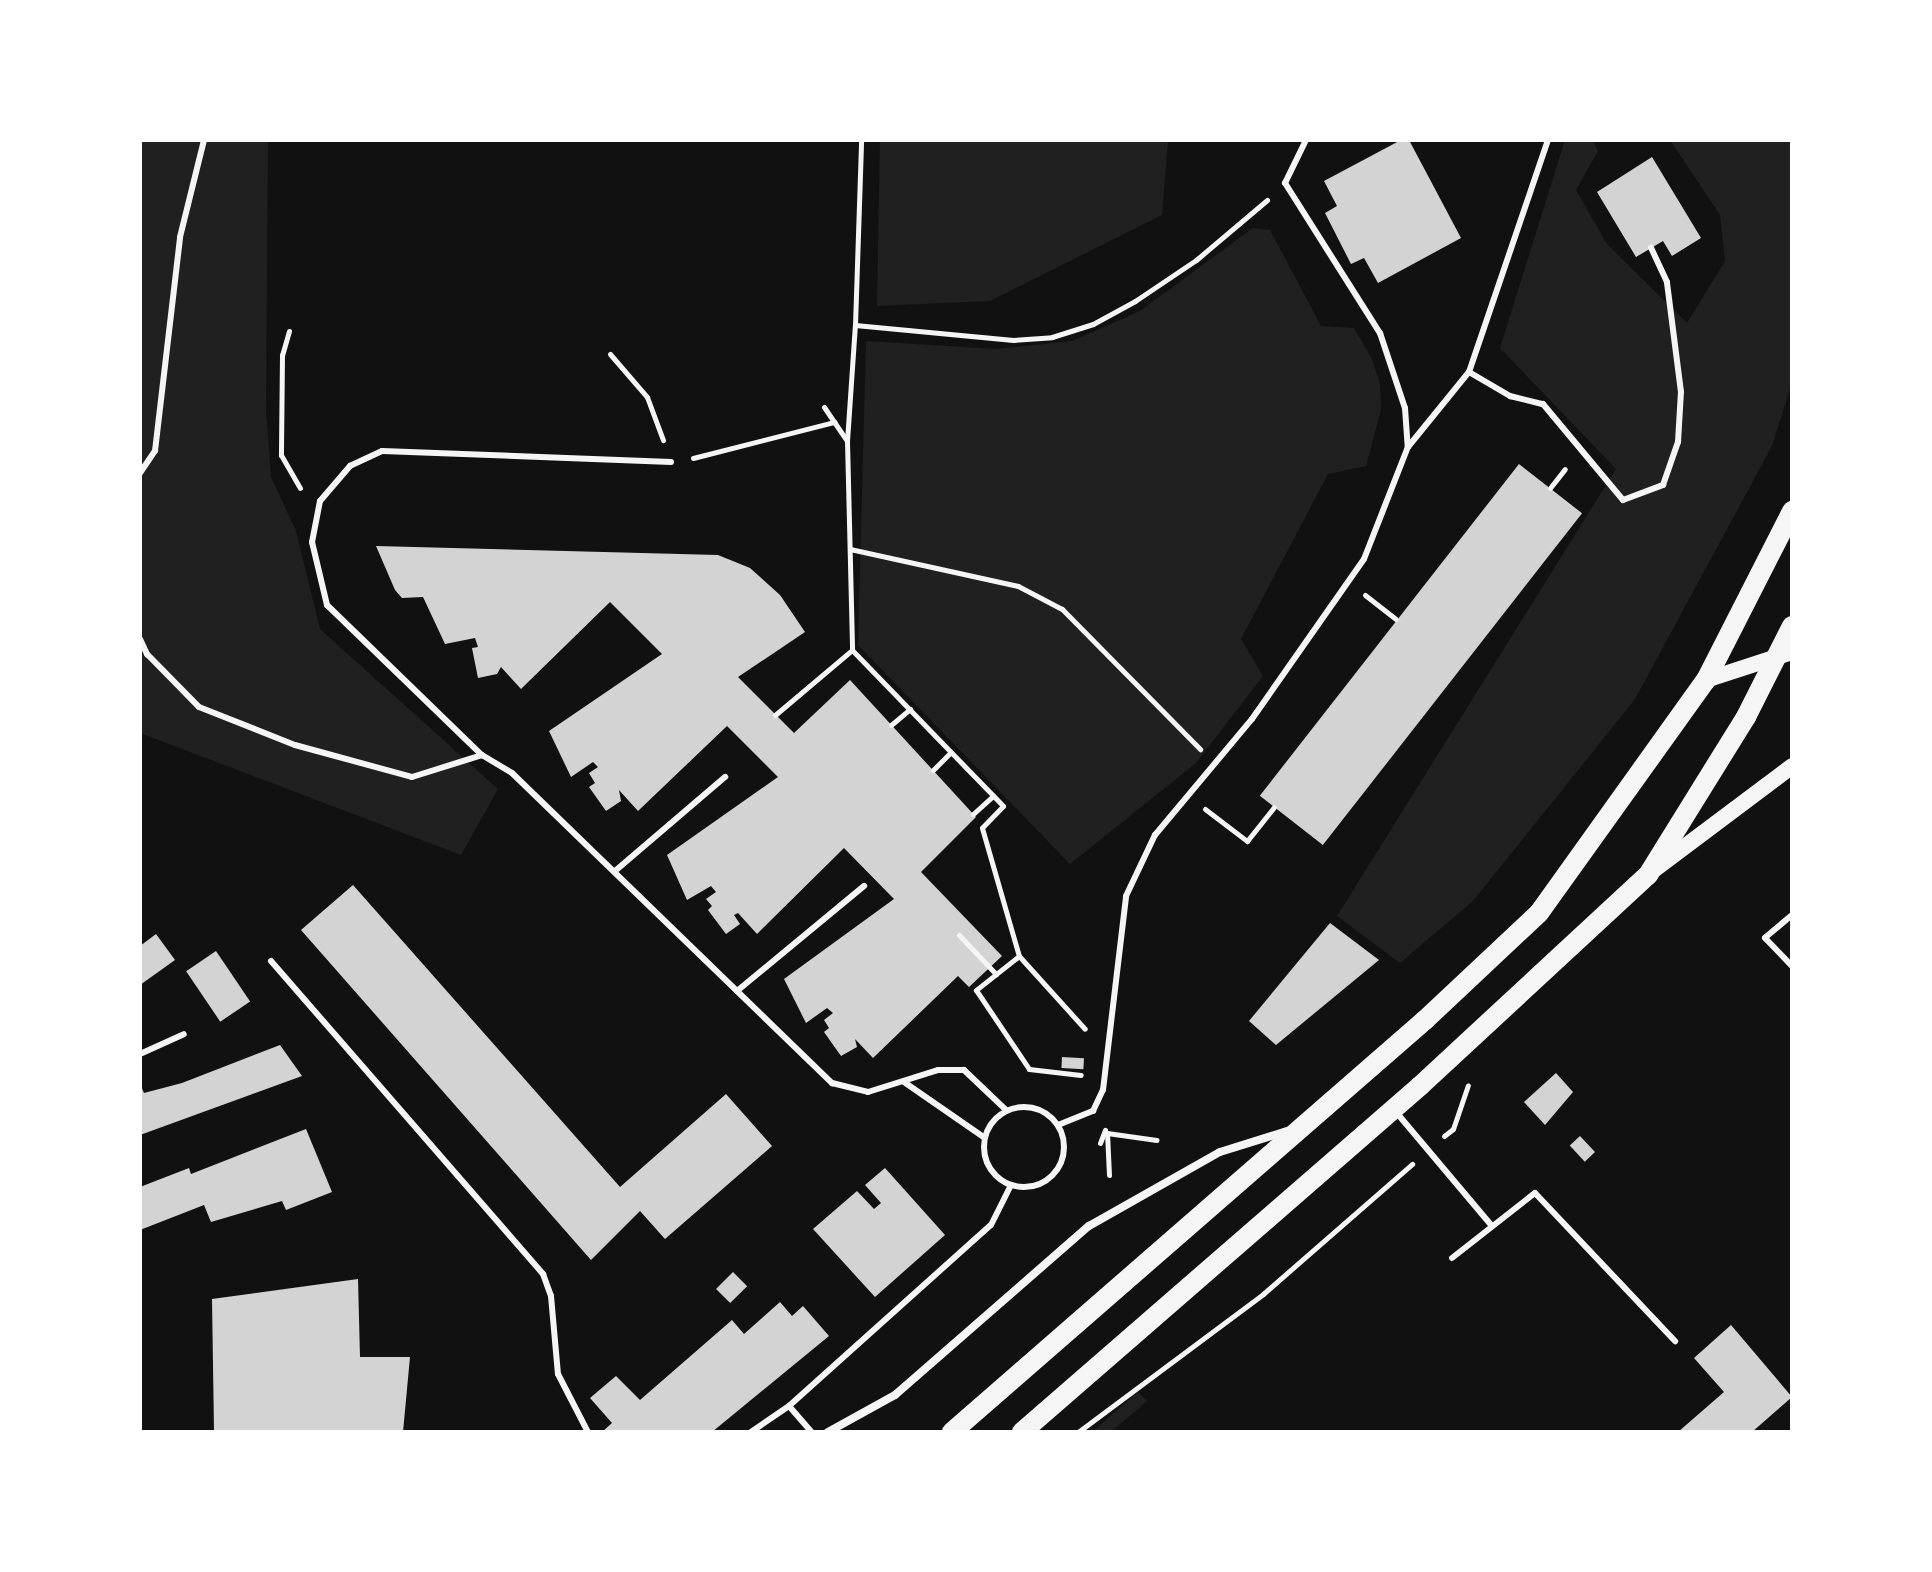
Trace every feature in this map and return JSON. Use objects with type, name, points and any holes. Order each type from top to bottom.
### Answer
[{"type":"main road","points":[[952,1432],[1296,1128],[1425,1020],[1539,913],[1706,680],[1792,511]]},
{"type":"main road","points":[[1648,875],[1785,653],[1792,626]]},
{"type":"main road","points":[[1706,680],[1785,653]]},
{"type":"main road","points":[[1022,1432],[1394,1109],[1648,875],[1792,766]]},
{"type":"street","points":[[828,1432],[895,1395],[1089,1226],[1220,1152],[1296,1128]]},
{"type":"lane","points":[[140,473],[155,451],[180,237],[204,140]]},
{"type":"lane","points":[[1306,140],[1285,183],[1380,333],[1405,408],[1408,447]]},
{"type":"lane","points":[[1058,1125],[1093,1111],[1103,1090],[1126,896],[1155,835],[1214,764],[1364,559],[1408,447],[1469,372],[1548,140]]},
{"type":"lane","points":[[1469,372],[1510,396],[1543,404],[1623,500],[1663,485],[1678,442],[1681,392],[1667,282],[1651,248]]},
{"type":"lane","points":[[671,462],[382,451],[350,466],[320,501],[312,542],[327,605],[482,755],[512,773],[832,1083],[868,1092],[938,1070],[964,1070],[1007,1111]]},
{"type":"lane","points":[[140,639],[147,654],[199,707],[295,745],[412,777],[482,755]]},
{"type":"lane","points":[[615,871],[725,777]]},
{"type":"lane","points":[[737,991],[864,886]]},
{"type":"lane","points":[[1792,915],[1765,938],[1792,966]]},
{"type":"lane","points":[[271,961],[543,1274],[551,1296],[558,1374],[588,1432]]},
{"type":"lane","points":[[140,1054],[184,1034]]},
{"type":"lane","points":[[904,1082],[985,1138],[989,1166],[1011,1185],[1043,1183],[1056,1172],[1064,1141],[1058,1125],[1036,1109],[1007,1111],[985,1138]]},
{"type":"lane","points":[[1394,1109],[1491,1225]]},
{"type":"lane","points":[[751,1432],[789,1406],[991,1225],[1011,1185]]},
{"type":"lane","points":[[1452,1258],[1535,1193],[1675,1341]]},
{"type":"lane","points":[[789,1406],[812,1432]]},
{"type":"path","points":[[861,140],[855,325],[847,441],[852,650],[1003,806],[982,828],[1019,956],[1107,1053]]},
{"type":"path","points":[[855,325],[1013,340],[1052,337],[1093,324],[1196,260],[1285,183]]},
{"type":"path","points":[[289,331],[282,355],[281,455],[317,518]]},
{"type":"path","points":[[610,354],[647,397],[671,462],[834,422]]},
{"type":"path","points":[[824,407],[847,441]]},
{"type":"path","points":[[850,549],[1018,586],[1062,609],[1214,764]]},
{"type":"path","points":[[1366,596],[1396,619]]},
{"type":"path","points":[[775,715],[852,650]]},
{"type":"path","points":[[891,725],[910,709]]},
{"type":"path","points":[[933,770],[951,752]]},
{"type":"path","points":[[973,814],[993,796]]},
{"type":"path","points":[[1188,796],[1247,841],[1274,807]]},
{"type":"path","points":[[959,935],[996,974]]},
{"type":"path","points":[[1019,956],[976,990],[1029,1069],[1105,1077]]},
{"type":"path","points":[[1078,1432],[1263,1294],[1453,1129],[1474,1071]]},
{"type":"path","points":[[1107,1133],[1157,1140]]},
{"type":"path","points":[[1100,1143],[1107,1133]]},
{"type":"path","points":[[1107,1133],[1109,1175]]},
{"type":"shaded area","points":[[140,140],[268,140],[266,410],[271,477],[296,531],[320,629],[498,789],[461,855],[140,733]]},
{"type":"shaded area","points":[[880,140],[1168,140],[1162,215],[990,301],[877,306]]},
{"type":"shaded area","points":[[1565,140],[1593,140],[1598,151],[1576,190],[1607,244],[1687,323],[1725,261],[1720,215],[1670,140],[1792,140],[1792,383],[1772,446],[1635,699],[1473,901],[1400,963],[1337,916],[1616,469],[1500,348]]},
{"type":"shaded area","points":[[1253,228],[1270,230],[1321,326],[1354,328],[1371,357],[1380,383],[1381,410],[1366,466],[1328,474],[1241,639],[1263,676],[1196,763],[1070,864],[858,645],[866,341],[996,349],[1072,341],[1140,311]]},
{"type":"shaded area","points":[[1138,1392],[1147,1401],[1111,1432],[1092,1432]]},
{"type":"building","points":[[1401,140],[1409,140],[1461,238],[1378,283],[1364,258],[1351,264],[1325,213],[1337,206],[1324,181]]},
{"type":"building","points":[[1652,157],[1701,238],[1672,256],[1663,241],[1636,257],[1597,192]]},
{"type":"building","points":[[1519,464],[1582,513],[1323,845],[1260,796]]},
{"type":"building","points":[[376,546],[718,555],[750,568],[780,595],[805,632],[738,677],[794,733],[850,680],[976,817],[921,872],[1002,956],[969,987],[958,976],[873,1058],[855,1039],[857,1047],[841,1056],[824,1032],[829,1028],[824,1020],[833,1013],[827,1008],[806,1023],[784,979],[894,899],[844,848],[757,934],[738,913],[734,915],[740,924],[726,934],[708,910],[712,906],[706,899],[716,892],[711,886],[687,900],[667,855],[778,777],[727,726],[638,811],[619,790],[621,801],[606,811],[589,787],[595,783],[589,773],[598,767],[593,762],[571,777],[549,731],[662,654],[610,602],[521,689],[501,667],[497,674],[478,678],[472,648],[478,647],[475,638],[445,644],[423,597],[402,598],[395,590]]},
{"type":"building","points":[[353,885],[620,1187],[726,1094],[772,1146],[665,1239],[640,1211],[591,1260],[301,930]]},
{"type":"building","points":[[1330,923],[1379,960],[1276,1045],[1249,1021]]},
{"type":"building","points":[[156,934],[175,960],[140,985],[140,946]]},
{"type":"building","points":[[216,951],[250,1002],[220,1022],[186,971]]},
{"type":"building","points":[[280,1045],[302,1076],[140,1135],[140,1084],[144,1093],[182,1083]]},
{"type":"building","points":[[1062,1057],[1084,1058],[1083,1069],[1061,1068]]},
{"type":"building","points":[[1556,1073],[1573,1092],[1545,1125],[1524,1102]]},
{"type":"building","points":[[306,1129],[332,1192],[286,1210],[282,1201],[211,1222],[204,1205],[140,1230],[140,1187],[189,1168],[191,1174]]},
{"type":"building","points":[[1580,1136],[1595,1152],[1585,1162],[1570,1146]]},
{"type":"building","points":[[885,1168],[945,1235],[875,1297],[813,1229],[857,1191],[874,1209],[881,1203],[865,1185]]},
{"type":"building","points":[[733,1272],[747,1286],[730,1303],[716,1289]]},
{"type":"building","points":[[358,1279],[360,1357],[410,1357],[403,1432],[214,1432],[212,1299]]},
{"type":"building","points":[[780,1302],[792,1316],[803,1306],[829,1336],[712,1432],[602,1432],[612,1423],[590,1398],[616,1376],[640,1400],[732,1320],[744,1334]]},
{"type":"building","points":[[1731,1325],[1792,1397],[1752,1432],[1678,1432],[1724,1392],[1694,1358]]}]
